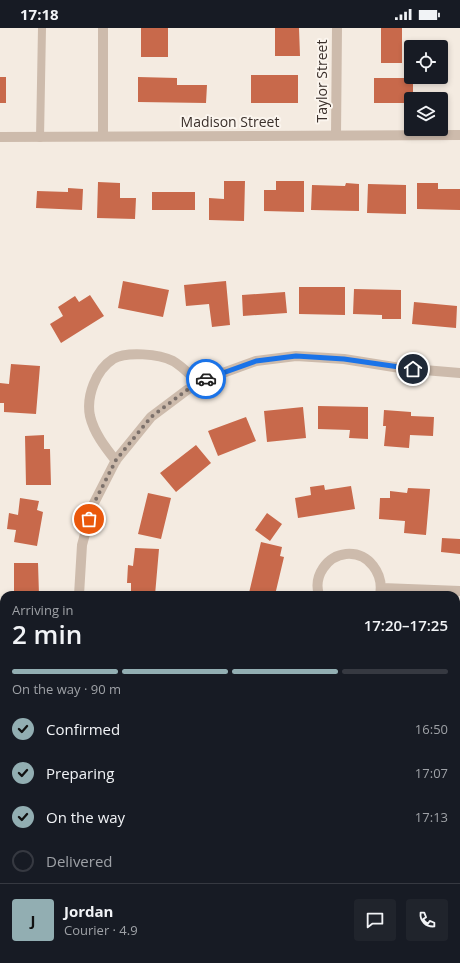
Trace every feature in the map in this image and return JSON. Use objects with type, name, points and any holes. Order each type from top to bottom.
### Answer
[{"type":"street","points":[[103,28],[103,136]]},
{"type":"street","name":"Taylor Street","points":[[336,135],[337,28]]},
{"type":"street","name":"Madison Street","points":[[0,137],[460,135]]},
{"type":"street","points":[[116,461],[101,443],[90,416],[89,401],[92,389],[100,371],[114,358],[130,355],[155,354],[174,361],[199,383]]},
{"type":"street","points":[[79,590],[82,545],[93,505],[116,461],[151,417],[187,390],[199,383],[256,361],[296,356],[344,359],[400,368],[460,373]]},
{"type":"street","points":[[318,591],[317,583],[320,572],[327,563],[336,557],[346,554],[357,555],[367,559],[375,567],[380,577],[381,591],[460,591]]},
{"type":"lane","points":[[40,138],[42,28]]},
{"type":"building","points":[[141,28],[168,28],[168,57],[141,57]]},
{"type":"building","points":[[275,28],[299,28],[300,56],[275,56]]},
{"type":"building","points":[[381,28],[402,28],[402,63],[381,63]]},
{"type":"building","points":[[251,75],[298,75],[298,103],[251,103]]},
{"type":"building","points":[[0,77],[6,77],[6,103],[0,103]]},
{"type":"building","points":[[138,77],[177,78],[177,85],[207,85],[206,103],[138,102]]},
{"type":"building","points":[[374,78],[404,78],[404,84],[413,84],[413,92],[404,92],[404,103],[374,103]]},
{"type":"building","points":[[224,181],[245,181],[244,221],[209,220],[209,198],[224,199]]},
{"type":"building","points":[[276,181],[304,181],[304,212],[264,211],[264,190],[276,190]]},
{"type":"building","points":[[98,182],[120,183],[120,198],[136,198],[135,219],[97,218]]},
{"type":"building","points":[[346,183],[359,184],[359,211],[311,210],[312,185],[345,186]]},
{"type":"building","points":[[417,183],[438,183],[438,189],[460,189],[460,210],[417,209]]},
{"type":"building","points":[[368,184],[406,185],[406,214],[367,213]]},
{"type":"building","points":[[68,188],[83,189],[82,210],[36,208],[37,191],[68,192]]},
{"type":"building","points":[[152,192],[195,192],[195,210],[152,210]]},
{"type":"building","points":[[123,281],[169,290],[163,317],[118,308]]},
{"type":"building","points":[[226,281],[230,325],[212,327],[209,304],[186,306],[184,285]]},
{"type":"building","points":[[299,287],[345,287],[345,315],[299,314]]},
{"type":"building","points":[[354,289],[401,290],[401,319],[382,319],[382,315],[353,314]]},
{"type":"building","points":[[285,292],[287,313],[243,316],[242,295]]},
{"type":"building","points":[[90,295],[104,316],[61,343],[50,324],[63,316],[58,307],[75,296],[79,302]]},
{"type":"building","points":[[414,302],[457,306],[456,328],[412,324]]},
{"type":"building","points":[[11,364],[40,366],[36,414],[4,412],[4,403],[0,403],[0,383],[9,384]]},
{"type":"building","points":[[318,406],[368,407],[368,439],[349,438],[350,430],[318,429]]},
{"type":"building","points":[[303,407],[306,438],[267,442],[264,411]]},
{"type":"building","points":[[384,410],[411,412],[411,416],[434,417],[433,436],[410,435],[409,448],[384,446],[386,426],[383,426]]},
{"type":"building","points":[[246,417],[256,441],[218,456],[208,431]]},
{"type":"building","points":[[44,435],[44,449],[50,449],[51,485],[26,485],[25,436]]},
{"type":"building","points":[[196,445],[211,463],[176,492],[160,473]]},
{"type":"building","points":[[324,485],[325,490],[351,486],[355,509],[298,518],[295,498],[311,495],[310,487]]},
{"type":"building","points":[[408,488],[430,489],[426,535],[404,533],[405,521],[379,519],[380,498],[390,498],[390,491],[407,493]]},
{"type":"building","points":[[148,493],[171,498],[161,539],[138,534]]},
{"type":"building","points":[[20,498],[39,501],[37,510],[43,512],[37,546],[14,542],[16,530],[7,529],[9,513],[18,515]]},
{"type":"building","points":[[267,513],[282,524],[270,541],[255,530]]},
{"type":"building","points":[[442,538],[460,539],[460,554],[441,552]]},
{"type":"building","points":[[261,542],[282,547],[280,556],[284,557],[276,591],[249,591]]},
{"type":"building","points":[[135,548],[159,549],[155,591],[131,591],[131,583],[127,583],[128,565],[133,566]]},
{"type":"building","points":[[14,563],[38,563],[39,591],[14,591]]},
{"type":"way so far","points":[[89,519],[93,505],[116,460],[151,417],[187,390],[206,379]]},
{"type":"route","points":[[206,379],[256,361],[296,356],[344,359],[413,369]]}]
